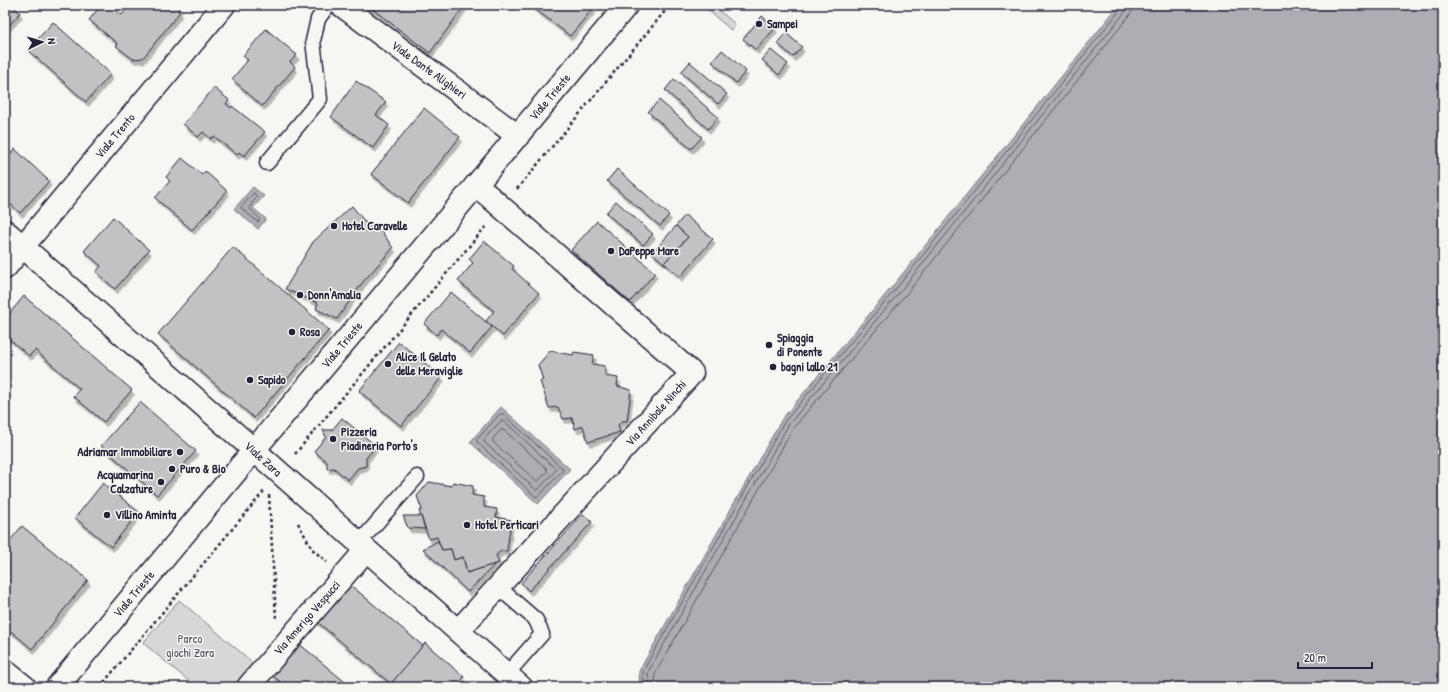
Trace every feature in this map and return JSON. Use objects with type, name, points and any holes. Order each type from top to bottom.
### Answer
[{"type":"street","name":"Viale Trento","points":[[5,268],[224,5]]},
{"type":"street","name":"Viale Dante Alighieri","points":[[341,5],[518,136]]},
{"type":"street","name":"Viale Trieste","points":[[57,687],[627,5]]},
{"type":"street","name":"Via Annibale Ninchi","points":[[458,631],[692,373],[476,185]]},
{"type":"street","name":"Viale Zara","points":[[5,231],[458,631],[508,683]]},
{"type":"street","name":"Via Amerigo Vespucci","points":[[258,684],[278,653],[344,576],[363,546]]},
{"type":"street","points":[[5,671],[25,687]]},
{"type":"lane","points":[[267,163],[320,99],[313,41],[318,19],[328,5]]},
{"type":"lane","points":[[363,546],[417,477]]},
{"type":"lane","points":[[498,587],[536,620],[542,634],[508,683]]},
{"type":"path","points":[[279,473],[670,5]]},
{"type":"path","points":[[100,687],[268,486],[278,653]]},
{"type":"path","points":[[298,522],[312,549],[344,576]]},
{"type":"green space","points":[[702,5],[717,5],[715,7],[735,24],[731,30]]},
{"type":"green space","name":"Parco giochi Zara","points":[[179,600],[257,666],[240,687],[196,687],[143,643]]},
{"type":"water","points":[[1119,5],[1443,5],[1443,687],[640,687],[639,671],[782,419],[896,282]]},
{"type":"water","points":[[253,187],[264,196],[253,208],[266,219],[258,229],[234,209]]},
{"type":"water","points":[[501,407],[570,469],[538,504],[470,442]]},
{"type":"building","points":[[5,5],[12,5],[20,13],[5,30]]},
{"type":"building","points":[[101,5],[110,5],[122,15],[129,5],[179,5],[179,13],[143,58],[133,59],[116,46],[118,44],[89,20]]},
{"type":"building","points":[[367,5],[465,5],[430,53]]},
{"type":"building","points":[[530,5],[596,5],[570,36]]},
{"type":"building","points":[[762,16],[775,28],[756,50],[743,39]]},
{"type":"building","points":[[53,22],[111,74],[86,102],[28,50]]},
{"type":"building","points":[[266,29],[297,55],[290,62],[295,67],[262,106],[232,79],[248,60],[243,56]]},
{"type":"building","points":[[786,33],[802,47],[793,57],[777,43]]},
{"type":"building","points":[[722,50],[746,71],[736,83],[712,62]]},
{"type":"building","points":[[771,50],[788,64],[779,75],[762,60]]},
{"type":"building","points":[[690,62],[727,94],[718,104],[681,72]]},
{"type":"building","points":[[674,79],[718,117],[708,129],[665,90]]},
{"type":"building","points":[[356,81],[386,102],[376,115],[389,125],[373,148],[331,117]]},
{"type":"building","points":[[214,88],[229,100],[226,104],[231,108],[232,106],[265,132],[244,156],[239,152],[237,155],[214,136],[211,139],[203,132],[198,137],[183,124]]},
{"type":"building","points":[[659,100],[702,137],[691,149],[648,112]]},
{"type":"building","points":[[424,108],[460,137],[408,203],[371,174]]},
{"type":"building","points":[[15,149],[49,181],[20,213],[5,199],[5,160]]},
{"type":"building","points":[[182,158],[202,175],[205,171],[227,191],[192,230],[155,198],[170,181],[166,177]]},
{"type":"building","points":[[617,169],[669,215],[660,226],[607,181]]},
{"type":"building","points":[[616,201],[653,234],[643,245],[606,213]]},
{"type":"building","points":[[352,206],[370,228],[378,226],[393,248],[362,283],[337,319],[316,309],[318,303],[285,289],[313,242]]},
{"type":"building","points":[[685,215],[713,239],[680,277],[664,263],[688,237],[676,226]]},
{"type":"building","points":[[113,217],[149,250],[115,289],[96,272],[101,266],[84,251]]},
{"type":"building","points":[[597,221],[655,273],[630,302],[571,250]]},
{"type":"building","points":[[676,226],[688,237],[664,263],[652,253]]},
{"type":"building","points":[[484,241],[514,266],[512,269],[539,293],[503,336],[486,321],[494,311],[458,281],[473,263],[469,259]]},
{"type":"building","points":[[233,247],[329,330],[254,418],[158,334]]},
{"type":"building","points":[[451,292],[492,327],[470,353],[441,329],[437,335],[424,324]]},
{"type":"building","points":[[24,296],[132,390],[104,422],[73,396],[80,389],[35,350],[29,356],[5,335],[5,319]]},
{"type":"building","points":[[399,342],[442,377],[401,426],[359,391]]},
{"type":"building","points":[[550,351],[573,355],[574,352],[594,355],[592,364],[605,366],[605,376],[618,378],[617,386],[631,390],[627,421],[622,421],[618,425],[620,432],[588,442],[583,426],[575,429],[572,418],[563,419],[558,407],[549,408],[540,381],[543,380],[538,365]]},
{"type":"building","points":[[140,402],[196,451],[157,495],[101,446]]},
{"type":"building","points":[[342,418],[376,446],[366,458],[366,466],[358,468],[348,480],[334,468],[327,469],[327,462],[314,451],[326,437],[323,430],[332,430]]},
{"type":"building","name":"Hotel Perticari","points":[[429,482],[452,486],[453,482],[473,486],[472,495],[484,497],[484,507],[497,509],[496,517],[511,520],[507,551],[501,551],[496,555],[499,563],[467,573],[463,557],[454,560],[451,549],[442,550],[437,537],[429,539],[419,511],[422,510],[417,496]]},
{"type":"building","name":"Villino Aminta","points":[[103,483],[139,512],[111,547],[75,518]]},
{"type":"building","points":[[583,514],[592,522],[529,591],[521,583]]},
{"type":"building","points":[[403,516],[421,516],[425,529],[408,528]]},
{"type":"building","points":[[22,526],[88,580],[32,649],[5,626],[5,547]]},
{"type":"building","points":[[438,541],[442,550],[451,549],[454,560],[463,557],[467,573],[495,564],[468,592],[423,549]]},
{"type":"building","points":[[347,582],[423,646],[391,684],[315,620]]},
{"type":"building","points":[[297,642],[351,687],[286,687],[271,674]]},
{"type":"building","points":[[425,643],[464,677],[456,687],[390,687],[389,686]]},
{"type":"building","points":[[145,682],[152,687],[141,687]]},
{"type":"place","name":"Sampei","points":[[759,24]]},
{"type":"place","name":"Hotel Caravelle","points":[[334,226]]},
{"type":"place","name":"DaPeppe Mare","points":[[611,251]]},
{"type":"place","name":"Donn'Amalia","points":[[300,295]]},
{"type":"place","name":"Rosa","points":[[292,332]]},
{"type":"place","name":"Spiaggia di Ponente","points":[[769,345]]},
{"type":"place","name":"Alice Il Gelato delle Meraviglie","points":[[388,364]]},
{"type":"place","name":"bagni lallo 21","points":[[773,367]]},
{"type":"place","name":"Sapido","points":[[250,380]]},
{"type":"place","name":"Pizzeria Piadineria Porto's","points":[[333,439]]},
{"type":"place","name":"Adriamar Immobiliare","points":[[180,452]]},
{"type":"place","name":"Puro & Bio","points":[[172,469]]},
{"type":"place","name":"Acquamarina Calzature","points":[[161,482]]},
{"type":"place","name":"Villino Aminta","points":[[107,515]]},
{"type":"place","name":"Hotel Perticari","points":[[467,525]]}]
